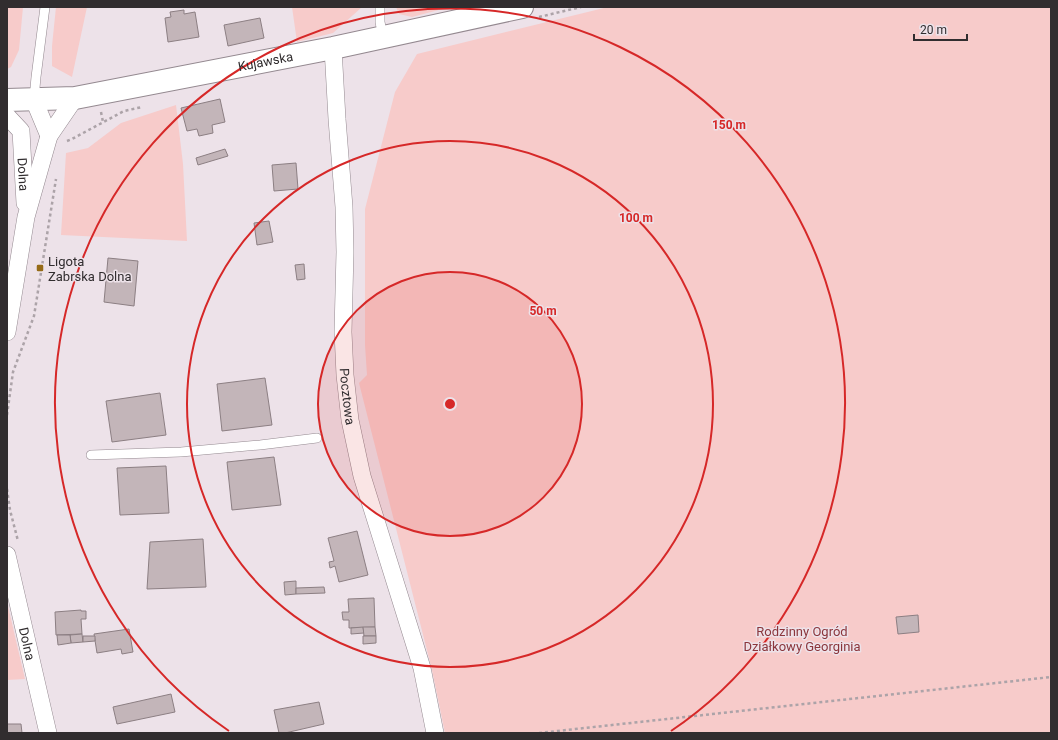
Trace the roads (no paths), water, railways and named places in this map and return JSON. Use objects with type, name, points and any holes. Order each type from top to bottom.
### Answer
[{"type":"street","name":"Kujawska","points":[[7,100],[75,98],[383,38],[522,7]]},
{"type":"street","name":"Pocztowa","points":[[333,48],[344,207],[345,252],[343,332],[345,375],[350,420],[362,476],[422,668],[435,733]]},
{"type":"street","name":"Dolna","points":[[7,332],[26,217],[49,136],[75,98]]},
{"type":"street","name":"Dolna","points":[[26,217],[21,132],[34,100]]},
{"type":"street","points":[[34,100],[49,136]]},
{"type":"street","points":[[7,116],[21,132]]},
{"type":"street","name":"Dolna","points":[[7,555],[48,733]]},
{"type":"lane","points":[[34,100],[44,7]]},
{"type":"lane","points":[[380,7],[380,22],[383,38]]},
{"type":"lane","points":[[91,455],[181,452],[317,438]]},
{"type":"place","name":"Ligota Zabrska Dolna","points":[[40,268]]},
{"type":"park label","name":"Rodzinny Ogród Działkowy Georginia","points":[[802,638]]}]
